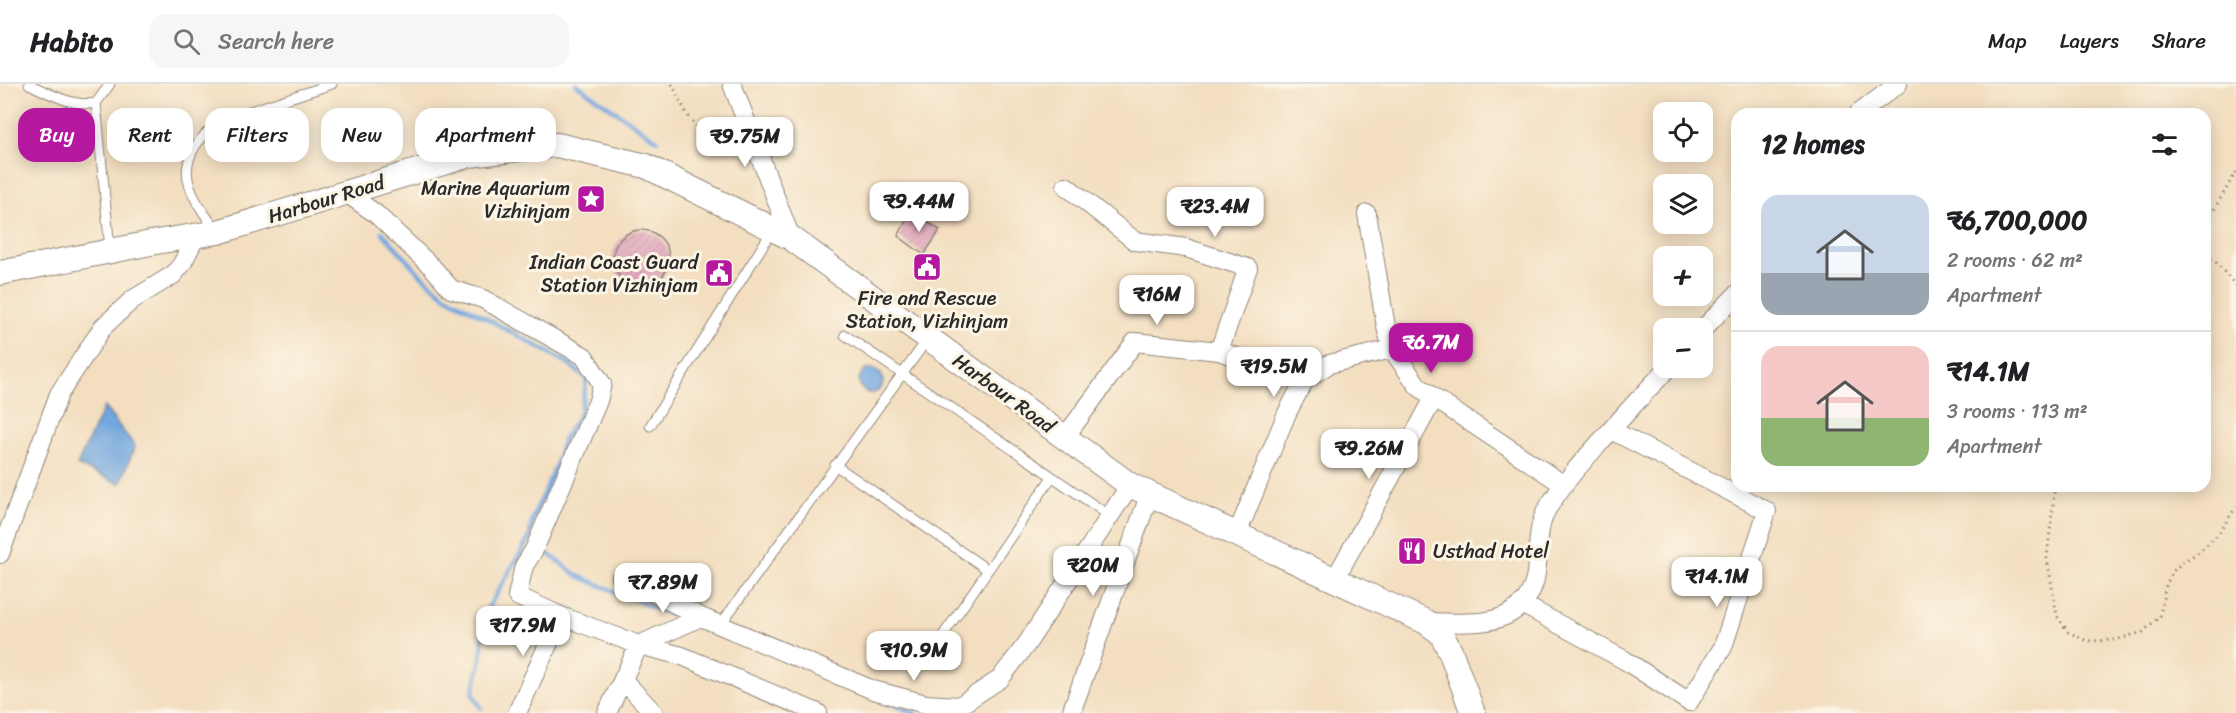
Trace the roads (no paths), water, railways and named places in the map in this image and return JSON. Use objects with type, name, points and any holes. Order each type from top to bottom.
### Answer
[{"type":"street","points":[[732,84],[746,120],[782,234]]},
{"type":"street","points":[[1866,108],[1898,84]]},
{"type":"street","name":"Harbour Road","points":[[0,273],[207,234],[469,155],[557,145],[646,166],[782,234],[1140,489],[1426,622],[1441,633],[1473,713]]},
{"type":"street","points":[[1066,186],[1135,241],[1186,248],[1248,268],[1219,351]]},
{"type":"street","points":[[345,192],[376,214],[433,268],[451,290],[483,299],[584,356],[602,384],[598,401],[539,539],[524,566],[517,596],[561,616],[639,645],[682,656],[818,713]]},
{"type":"street","points":[[1367,214],[1386,327],[1392,349],[1418,386],[1564,485]]},
{"type":"street","points":[[0,554],[59,394],[103,327],[132,300],[173,275],[207,234]]},
{"type":"street","points":[[1713,319],[1731,300]]},
{"type":"street","points":[[1065,437],[1135,342],[1219,351],[1304,381]]},
{"type":"street","points":[[1237,534],[1287,413],[1304,381],[1329,364],[1392,349]]},
{"type":"street","points":[[1426,622],[1486,621],[1505,615],[1522,604],[1532,590],[1536,571],[1537,539],[1546,512],[1564,485],[1659,378]]},
{"type":"street","points":[[1335,579],[1434,398]]},
{"type":"street","points":[[1522,604],[1626,662],[1689,702],[1723,647],[1767,511],[1611,430]]},
{"type":"street","points":[[621,577],[701,617],[873,690],[926,704],[958,706],[1000,678],[1028,642],[1110,516],[1140,489]]},
{"type":"street","points":[[1071,713],[1140,489]]},
{"type":"street","points":[[517,713],[561,616]]},
{"type":"street","points":[[607,713],[639,645],[701,617]]},
{"type":"street","points":[[623,680],[654,713]]},
{"type":"lane","points":[[29,84],[83,105],[96,103],[111,84]]},
{"type":"lane","points":[[207,234],[189,188],[187,163],[192,150],[205,133],[220,121],[332,84]]},
{"type":"lane","points":[[96,103],[110,251]]},
{"type":"lane","points":[[650,426],[782,234]]},
{"type":"lane","points":[[845,335],[1110,516]]},
{"type":"lane","points":[[721,624],[928,338]]},
{"type":"lane","points":[[835,465],[988,570]]},
{"type":"lane","points":[[937,644],[1052,477]]},
{"type":"water","points":[[871,369],[880,372],[883,381],[880,390],[871,393],[862,390],[859,381],[862,372]]},
{"type":"water","points":[[104,407],[135,446],[120,484],[77,465]]},
{"type":"waterway","points":[[576,84],[657,140]]},
{"type":"waterway","points":[[382,232],[420,274],[444,295],[566,362],[587,379],[580,414],[563,440],[556,466],[533,518],[529,539],[486,611],[481,658],[473,694],[481,708]]},
{"type":"waterway","points":[[547,553],[578,576],[681,619]]},
{"type":"waterway","points":[[697,626],[723,636]]},
{"type":"waterway","points":[[886,702],[915,713]]},
{"type":"place","name":"Marine Aquarium Vizhinjam","points":[[591,199]]},
{"type":"place","name":"Fire and Rescue Station, Vizhinjam","points":[[927,267]]},
{"type":"place","name":"Indian Coast Guard Station Vizhinjam","points":[[719,273]]},
{"type":"place","name":"Usthad Hotel","points":[[1412,551]]}]
